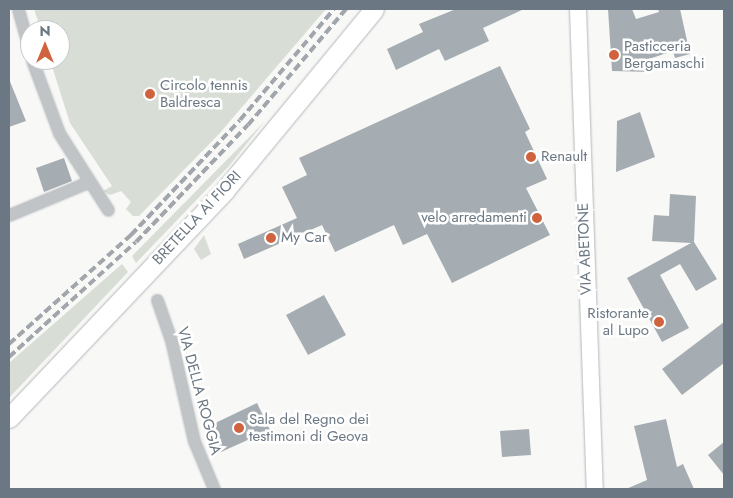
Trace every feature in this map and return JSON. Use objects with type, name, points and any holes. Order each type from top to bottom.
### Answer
[{"type":"main road","name":"BRETELLA AI FIORI","points":[[9,418],[226,190],[374,9]]},
{"type":"main road","name":"VIA ABETONE","points":[[578,9],[595,489]]},
{"type":"street","points":[[36,70],[59,133],[88,182],[108,210]]},
{"type":"street","points":[[9,215],[88,182]]},
{"type":"street","name":"VIA DELLA ROGGIA","points":[[157,300],[171,340],[194,441],[214,489]]},
{"type":"shaded area","name":"Circolo tennis Baldresca","points":[[34,9],[326,9],[219,134],[139,216],[133,216],[126,209],[131,202],[121,191],[110,195],[103,191],[112,186],[70,123],[53,70],[70,70],[70,20],[38,20]]},
{"type":"shaded area","points":[[265,121],[229,166],[136,263],[132,256]]},
{"type":"shaded area","points":[[204,235],[211,254],[201,260],[194,249]]},
{"type":"shaded area","points":[[122,264],[128,272],[9,398],[9,363]]},
{"type":"building","points":[[456,9],[524,9],[483,28],[489,41],[445,61],[439,49],[396,70],[387,49],[423,32],[419,24]]},
{"type":"building","points":[[608,9],[632,9],[636,19],[659,12],[658,9],[680,9],[690,54],[675,58],[673,51],[649,59],[653,72],[612,71]]},
{"type":"building","points":[[500,66],[530,129],[525,132],[547,179],[526,188],[550,235],[452,283],[427,234],[403,245],[394,225],[335,252],[322,225],[244,259],[238,244],[297,218],[282,187],[307,175],[299,158]]},
{"type":"building","points":[[9,79],[26,121],[9,127]]},
{"type":"building","points":[[640,112],[655,157],[616,172],[617,121]]},
{"type":"building","points":[[64,158],[72,181],[44,192],[36,168]]},
{"type":"building","points":[[670,194],[696,196],[694,242],[717,279],[696,291],[680,264],[660,275],[689,328],[662,342],[627,278],[691,243],[652,241],[654,215],[669,216]]},
{"type":"building","points":[[324,295],[346,335],[308,355],[286,315]]},
{"type":"building","points":[[724,322],[724,363],[682,395],[662,369]]},
{"type":"building","name":"Sala del Regno dei testimoni di Geova","points":[[257,403],[270,430],[221,452],[209,426]]},
{"type":"building","points":[[666,419],[677,467],[683,464],[694,489],[626,489],[647,480],[634,426]]},
{"type":"building","points":[[529,429],[531,455],[502,457],[500,431]]},
{"type":"building","points":[[724,442],[724,475],[708,455]]},
{"type":"railway","points":[[9,344],[131,235],[240,120],[334,9]]},
{"type":"railway","points":[[9,357],[136,242],[248,125],[346,9]]},
{"type":"place","name":"Pasticceria Bergamaschi","points":[[614,55]]},
{"type":"place","name":"Circolo tennis Baldresca","points":[[150,94]]},
{"type":"place","name":"Renault","points":[[531,157]]},
{"type":"place","name":"velo arredamenti","points":[[537,218]]},
{"type":"place","name":"My Car","points":[[271,238]]},
{"type":"place","name":"Ristorante al Lupo","points":[[659,322]]},
{"type":"place","name":"Sala del Regno dei testimoni di Geova","points":[[239,428]]}]
